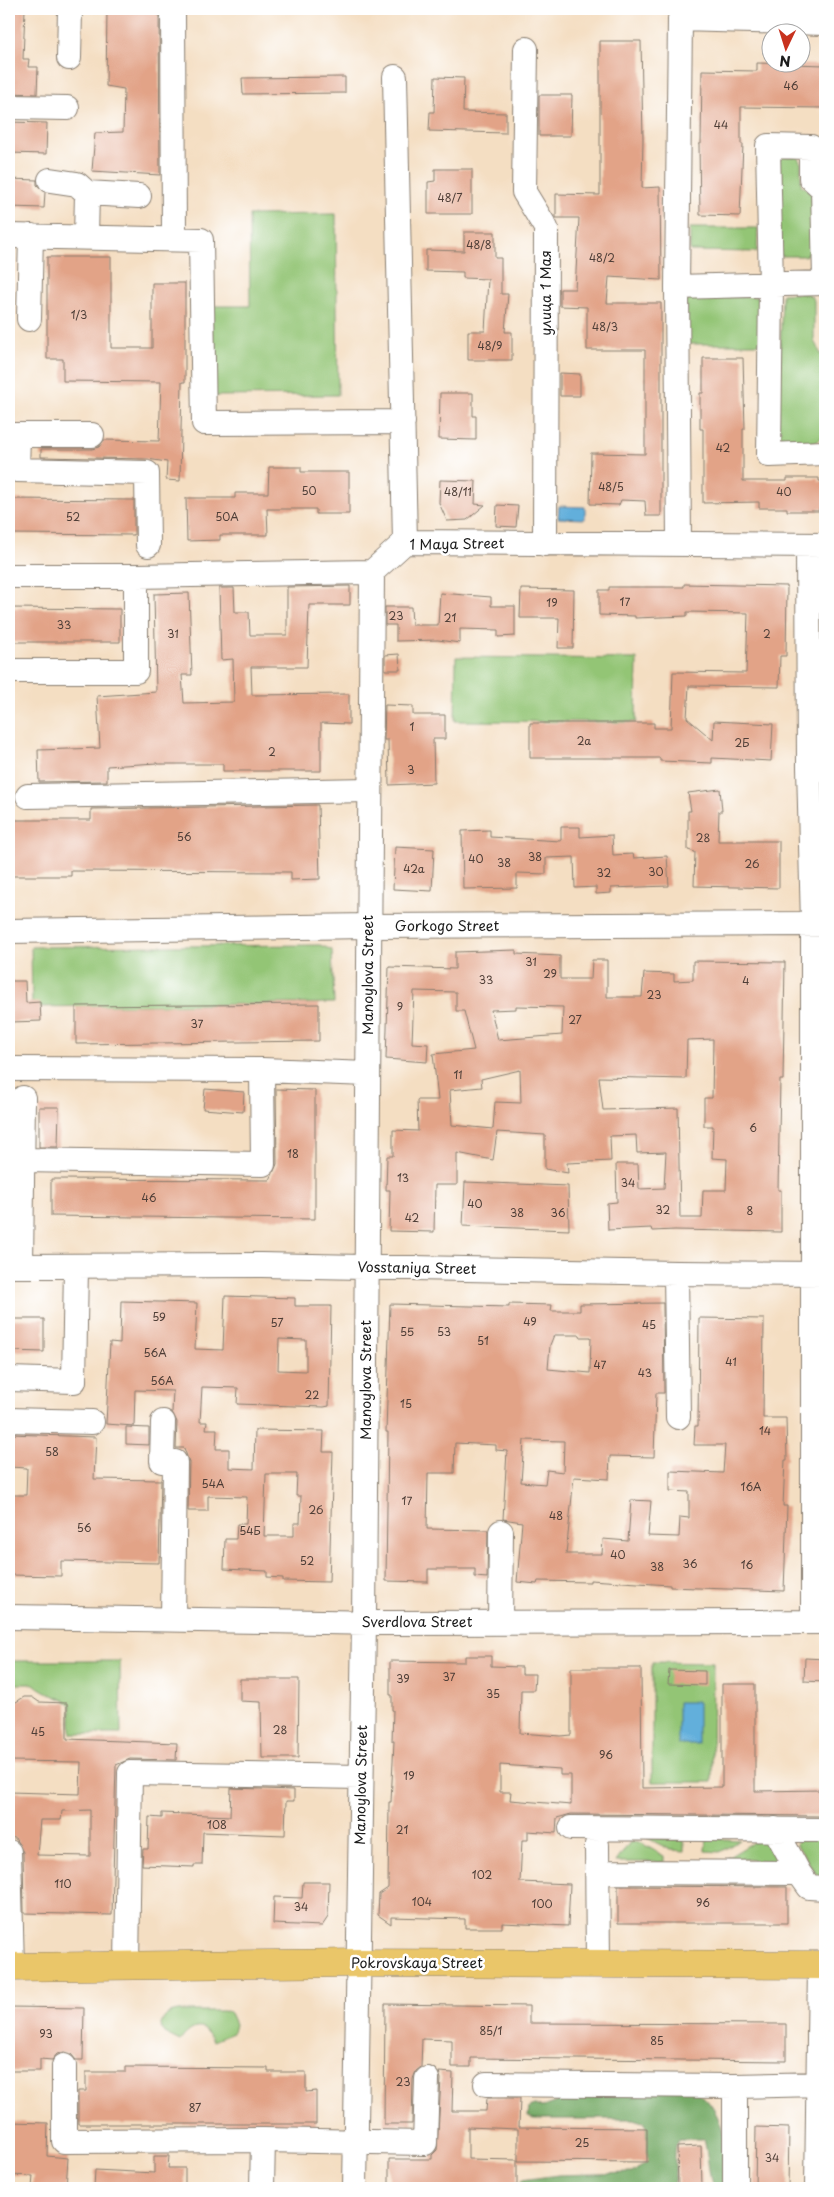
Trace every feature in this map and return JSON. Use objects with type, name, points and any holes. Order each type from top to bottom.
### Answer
[{"type":"main road","name":"Pokrovskaya Street","points":[[11,1967],[358,1963],[822,1965]]},
{"type":"street","points":[[69,58],[70,9]]},
{"type":"street","points":[[173,9],[174,239]]},
{"type":"street","points":[[679,544],[677,287],[680,19],[825,23]]},
{"type":"street","name":"улица 1 Мая","points":[[526,49],[524,192],[546,228],[545,544]]},
{"type":"street","points":[[395,77],[405,542]]},
{"type":"street","points":[[9,107],[67,108]]},
{"type":"street","points":[[825,278],[823,189],[811,178],[811,147],[768,146],[771,285],[769,455],[825,453]]},
{"type":"street","points":[[50,180],[76,184],[87,193],[139,196]]},
{"type":"street","points":[[86,237],[87,193]]},
{"type":"street","points":[[29,319],[20,236],[202,240],[204,423],[402,422]]},
{"type":"street","points":[[677,287],[825,283]]},
{"type":"street","points":[[92,435],[14,435],[17,470],[147,473],[148,545]]},
{"type":"street","name":"1 Maya Street","points":[[372,572],[405,542],[816,545]]},
{"type":"street","points":[[816,545],[809,767],[819,924],[819,1622]]},
{"type":"street","points":[[9,576],[372,572]]},
{"type":"street","name":"Manoylova Street","points":[[356,2188],[364,1622],[372,572]]},
{"type":"street","points":[[9,672],[136,671],[136,576]]},
{"type":"street","points":[[28,796],[369,790]]},
{"type":"street","name":"Gorkogo Street","points":[[9,932],[369,926],[819,924]]},
{"type":"street","points":[[9,1069],[262,1070],[368,1074]]},
{"type":"street","points":[[22,1160],[263,1164],[262,1070]]},
{"type":"street","points":[[15,1266],[22,1160],[23,1098]]},
{"type":"street","name":"Vosstaniya Street","points":[[15,1266],[261,1265],[819,1274]]},
{"type":"street","points":[[9,1379],[74,1381],[76,1267]]},
{"type":"street","points":[[676,1273],[678,1417]]},
{"type":"street","points":[[9,1420],[92,1422]]},
{"type":"street","points":[[163,1422],[162,1461],[176,1462],[173,1620]]},
{"type":"street","points":[[500,1622],[501,1532]]},
{"type":"street","name":"Sverdlova Street","points":[[9,1617],[364,1622],[819,1622]]},
{"type":"street","points":[[127,1965],[130,1773],[361,1777]]},
{"type":"street","points":[[571,1828],[825,1830]]},
{"type":"street","points":[[775,1829],[799,1873],[809,1887],[825,1888]]},
{"type":"street","points":[[597,1845],[598,1964]]},
{"type":"street","points":[[9,1852],[11,1967]]},
{"type":"street","points":[[597,1872],[799,1873]]},
{"type":"street","points":[[820,2177],[822,1965]]},
{"type":"street","points":[[64,2066],[64,2141],[356,2140],[424,2143],[427,2079]]},
{"type":"street","points":[[486,2084],[735,2086],[821,2066]]},
{"type":"street","points":[[735,2086],[735,2188]]},
{"type":"street","points":[[262,2188],[263,2140]]},
{"type":"green space","points":[[797,156],[801,163],[801,185],[812,191],[813,250],[805,256],[780,256],[778,157]]},
{"type":"green space","points":[[336,214],[338,395],[212,396],[211,306],[250,306],[249,215]]},
{"type":"green space","points":[[690,228],[758,228],[757,252],[690,251]]},
{"type":"green space","points":[[808,293],[814,300],[814,341],[825,362],[825,433],[816,442],[786,442],[778,431],[782,294]]},
{"type":"green space","points":[[685,297],[761,297],[762,344],[686,344]]},
{"type":"green space","points":[[456,657],[637,659],[636,722],[455,721]]},
{"type":"green space","points":[[320,945],[332,950],[334,1003],[32,1007],[31,947]]},
{"type":"green space","points":[[9,1661],[120,1661],[121,1734],[71,1734],[71,1704],[34,1684],[17,1684],[9,1694]]},
{"type":"green space","points":[[652,1662],[713,1663],[712,1782],[652,1782]]},
{"type":"green space","points":[[798,1837],[825,1839],[825,1876],[817,1875],[797,1845]]},
{"type":"green space","points":[[647,1838],[684,1840],[684,1851],[671,1850]]},
{"type":"green space","points":[[706,1838],[740,1840],[720,1852],[705,1851]]},
{"type":"green space","points":[[757,1840],[767,1840],[779,1862],[727,1858]]},
{"type":"green space","points":[[630,1842],[641,1843],[664,1856],[664,1862],[616,1862]]},
{"type":"green space","points":[[178,2011],[223,2011],[230,2013],[235,2024],[233,2033],[213,2041],[206,2030],[197,2028],[189,2032],[180,2041],[164,2033],[160,2027],[166,2016]]},
{"type":"green space","points":[[689,2085],[708,2101],[720,2123],[725,2144],[728,2188],[713,2188],[704,2139],[678,2139],[675,2152],[675,2176],[672,2188],[521,2188],[522,2180],[558,2175],[632,2173],[647,2162],[647,2128],[643,2122],[633,2119],[534,2119],[528,2116],[529,2108],[534,2106],[543,2107],[559,2101],[575,2100],[594,2094]]},
{"type":"water","points":[[559,506],[585,507],[585,519],[558,518]]},
{"type":"water","points":[[678,1702],[698,1702],[698,1744],[678,1744]]},
{"type":"building","points":[[9,9],[25,9],[23,59],[29,59],[28,67],[38,67],[37,94],[9,93]]},
{"type":"building","points":[[107,9],[159,9],[160,175],[92,171],[95,133],[123,132],[124,89],[106,86]]},
{"type":"building","points":[[600,41],[641,41],[642,188],[660,187],[661,280],[609,277],[607,303],[661,303],[661,516],[646,516],[645,501],[621,500],[619,505],[590,504],[591,453],[645,454],[645,350],[587,350],[587,307],[560,306],[560,289],[575,289],[579,218],[556,218],[556,194],[600,195]]},
{"type":"building","points":[[757,63],[762,63],[762,72],[812,72],[812,65],[825,65],[825,108],[741,107],[741,144],[743,144],[740,216],[700,215],[699,144],[701,144],[702,70],[757,71]]},
{"type":"building","points":[[345,77],[345,93],[243,94],[242,78]]},
{"type":"building","points":[[435,77],[464,78],[463,112],[506,113],[506,133],[429,131],[430,112],[434,112]]},
{"type":"building","points":[[539,95],[572,95],[571,136],[539,136]]},
{"type":"building","points":[[9,122],[47,123],[46,154],[9,153]]},
{"type":"building","points":[[435,169],[472,169],[472,214],[428,214],[428,182],[435,181]]},
{"type":"building","points":[[9,179],[37,180],[37,185],[45,192],[44,208],[9,207]]},
{"type":"building","points":[[464,232],[495,232],[495,258],[501,258],[501,294],[508,294],[505,332],[512,332],[512,360],[468,360],[468,331],[485,331],[488,279],[463,278],[463,272],[426,271],[426,250],[464,251]]},
{"type":"building","points":[[47,257],[111,257],[111,348],[152,348],[152,283],[185,283],[185,382],[182,382],[180,481],[166,480],[167,462],[147,459],[41,457],[41,449],[92,449],[99,447],[104,440],[159,441],[161,382],[63,381],[63,359],[47,359]]},
{"type":"building","points":[[703,358],[743,358],[745,429],[743,429],[743,481],[787,481],[787,478],[819,478],[819,481],[825,481],[825,508],[819,508],[819,511],[787,511],[787,508],[759,508],[759,502],[703,503],[703,429],[700,429],[700,393],[703,393]]},
{"type":"building","points":[[560,373],[580,374],[580,396],[560,396]]},
{"type":"building","points":[[440,393],[473,393],[473,416],[476,416],[476,440],[439,439]]},
{"type":"building","points":[[269,467],[301,467],[301,472],[349,472],[349,514],[316,514],[316,509],[267,509],[268,535],[220,535],[220,540],[187,541],[186,498],[235,498],[235,493],[268,493]]},
{"type":"building","points":[[440,480],[476,481],[475,504],[485,505],[467,520],[447,521],[439,503]]},
{"type":"building","points":[[9,499],[134,500],[134,535],[9,534]]},
{"type":"building","points":[[497,505],[518,506],[516,527],[496,526]]},
{"type":"building","points":[[684,584],[787,586],[786,656],[780,656],[779,687],[689,686],[687,718],[713,740],[714,721],[773,724],[771,761],[712,758],[712,763],[660,761],[660,758],[530,758],[530,723],[654,723],[654,728],[671,728],[673,672],[746,673],[748,613],[687,612],[687,616],[635,618],[635,616],[599,615],[599,590],[609,590],[609,587],[684,587]]},
{"type":"building","points":[[350,586],[350,605],[309,605],[307,667],[251,667],[252,695],[349,694],[349,724],[321,723],[321,771],[223,771],[223,764],[157,763],[107,766],[107,781],[39,782],[38,750],[100,748],[97,696],[156,692],[154,594],[189,593],[192,675],[182,675],[184,703],[234,702],[233,659],[221,660],[219,588],[234,588],[235,612],[249,612],[250,635],[287,635],[287,587]]},
{"type":"building","points":[[521,589],[574,590],[573,648],[558,648],[559,618],[520,618]]},
{"type":"building","points":[[440,593],[491,597],[491,606],[515,606],[515,636],[498,637],[498,630],[460,629],[460,643],[438,640],[396,641],[396,625],[385,625],[385,607],[411,607],[412,625],[438,625]]},
{"type":"building","points":[[9,608],[120,609],[120,642],[9,642]]},
{"type":"building","points":[[399,654],[400,670],[385,670],[385,655]]},
{"type":"building","points":[[385,705],[413,706],[413,715],[445,715],[445,739],[433,739],[434,783],[389,785],[388,740],[384,740]]},
{"type":"building","points":[[720,789],[722,811],[719,811],[718,841],[779,841],[779,888],[694,886],[695,852],[688,850],[688,811],[691,811],[688,793]]},
{"type":"building","points":[[318,805],[320,879],[291,880],[291,872],[71,871],[71,876],[9,876],[9,820],[91,820],[91,809]]},
{"type":"building","points":[[561,827],[580,827],[580,837],[612,835],[613,855],[633,854],[634,858],[667,856],[669,886],[611,888],[611,893],[596,894],[596,887],[575,888],[574,857],[546,858],[546,874],[517,873],[517,888],[463,889],[462,831],[490,830],[490,837],[561,841]]},
{"type":"building","points":[[395,847],[434,849],[432,891],[393,889]]},
{"type":"building","points":[[516,950],[516,954],[560,956],[560,979],[591,979],[592,960],[607,960],[607,997],[642,997],[644,973],[674,974],[674,981],[693,980],[693,961],[785,962],[783,1080],[780,1080],[778,1190],[781,1190],[781,1232],[652,1231],[651,1228],[608,1230],[607,1203],[617,1202],[616,1164],[638,1164],[639,1189],[664,1188],[666,1152],[637,1153],[636,1135],[610,1136],[611,1161],[567,1163],[568,1173],[545,1169],[545,1135],[497,1132],[493,1160],[457,1153],[457,1185],[435,1185],[434,1232],[389,1231],[390,1190],[386,1190],[387,1156],[393,1156],[393,1130],[418,1131],[417,1100],[438,1100],[433,1054],[474,1050],[464,1011],[456,1011],[456,992],[414,991],[412,1043],[428,1044],[427,1062],[386,1059],[389,967],[455,969],[455,952]],"holes":[[[516,1006],[563,1007],[562,1035],[498,1040],[491,1010],[516,1009]],[[713,1039],[712,1098],[704,1098],[704,1126],[713,1126],[712,1158],[727,1159],[726,1190],[703,1190],[702,1218],[680,1218],[678,1108],[603,1110],[599,1077],[686,1079],[687,1040]],[[520,1070],[521,1103],[495,1102],[493,1129],[452,1125],[450,1090],[482,1087],[481,1079]]]},
{"type":"building","points":[[9,981],[25,981],[26,1003],[40,1002],[41,1021],[11,1022]]},
{"type":"building","points":[[319,1004],[319,1041],[76,1044],[76,1006]]},
{"type":"building","points":[[205,1089],[244,1092],[243,1112],[203,1109]]},
{"type":"building","points":[[276,1089],[315,1090],[315,1219],[51,1216],[51,1179],[270,1180],[277,1164]]},
{"type":"building","points":[[39,1107],[59,1107],[58,1147],[39,1147]]},
{"type":"building","points":[[465,1182],[568,1186],[569,1230],[463,1226]]},
{"type":"building","points":[[225,1296],[295,1298],[295,1306],[331,1306],[329,1406],[237,1404],[238,1388],[202,1387],[200,1422],[207,1422],[206,1429],[217,1429],[216,1449],[229,1449],[229,1468],[254,1469],[255,1430],[324,1431],[323,1452],[333,1452],[329,1582],[283,1581],[283,1578],[267,1577],[267,1571],[224,1569],[225,1539],[236,1539],[237,1524],[246,1524],[247,1497],[208,1496],[208,1511],[188,1511],[189,1462],[184,1448],[176,1448],[177,1422],[172,1412],[173,1391],[135,1390],[134,1426],[106,1424],[110,1342],[120,1343],[121,1301],[197,1303],[195,1349],[223,1350]],"holes":[[[279,1339],[306,1340],[306,1371],[278,1370]],[[266,1474],[297,1474],[296,1496],[301,1496],[300,1523],[294,1523],[294,1536],[264,1536]]]},
{"type":"building","points":[[663,1303],[664,1393],[656,1393],[654,1457],[610,1456],[609,1479],[574,1477],[566,1554],[602,1554],[603,1539],[628,1541],[631,1500],[651,1501],[648,1536],[679,1537],[680,1517],[689,1518],[689,1492],[670,1491],[670,1471],[723,1473],[725,1445],[694,1445],[695,1426],[698,1426],[699,1318],[764,1319],[763,1418],[786,1418],[787,1460],[785,1460],[783,1506],[787,1506],[784,1591],[670,1587],[670,1585],[590,1580],[590,1582],[538,1581],[537,1584],[517,1582],[522,1522],[503,1519],[507,1451],[496,1450],[496,1445],[455,1443],[454,1473],[428,1473],[427,1529],[488,1530],[487,1578],[475,1577],[475,1569],[428,1569],[428,1582],[386,1581],[388,1432],[386,1432],[390,1304],[509,1307],[509,1304],[552,1305],[551,1311],[580,1311],[580,1304]],"holes":[[[554,1335],[591,1337],[590,1373],[548,1369],[550,1345]],[[524,1440],[564,1441],[563,1472],[547,1470],[545,1484],[521,1482]]]},
{"type":"building","points":[[9,1319],[44,1319],[44,1352],[9,1351]]},
{"type":"building","points":[[126,1427],[149,1428],[149,1445],[126,1444]]},
{"type":"building","points":[[9,1434],[96,1437],[94,1479],[161,1480],[159,1563],[61,1561],[61,1576],[9,1575],[9,1495],[26,1495],[27,1468],[9,1467]]},
{"type":"building","points":[[465,1656],[491,1656],[491,1666],[522,1667],[522,1674],[535,1674],[534,1690],[521,1690],[520,1733],[560,1736],[571,1735],[571,1668],[641,1668],[642,1788],[722,1787],[722,1684],[755,1684],[755,1791],[822,1790],[822,1816],[571,1814],[557,1818],[556,1833],[528,1831],[528,1840],[522,1840],[520,1882],[570,1884],[568,1926],[502,1923],[502,1928],[465,1928],[465,1919],[391,1917],[391,1924],[378,1915],[379,1894],[388,1888],[389,1802],[391,1802],[394,1741],[392,1741],[393,1710],[392,1695],[390,1695],[390,1661],[465,1662]],"holes":[[[500,1765],[560,1769],[560,1775],[571,1775],[571,1805],[510,1800],[511,1792],[500,1792]]]},
{"type":"building","points":[[805,1658],[825,1659],[825,1682],[804,1681]]},
{"type":"building","points":[[669,1670],[705,1671],[705,1685],[668,1684]]},
{"type":"building","points":[[240,1679],[299,1679],[298,1758],[262,1758],[261,1702],[240,1701]]},
{"type":"building","points":[[24,1697],[32,1697],[39,1702],[67,1703],[67,1739],[177,1743],[176,1760],[130,1759],[116,1765],[112,1915],[24,1913],[23,1852],[15,1838],[9,1837],[9,1792],[80,1794],[81,1762],[9,1761],[9,1702],[16,1702]],"holes":[[[90,1810],[90,1856],[37,1855],[40,1820],[61,1820],[62,1811]]]},
{"type":"building","points":[[231,1788],[294,1790],[294,1801],[286,1801],[285,1835],[203,1832],[202,1865],[194,1865],[194,1867],[142,1865],[143,1849],[148,1849],[149,1817],[162,1818],[162,1813],[230,1816]]},
{"type":"building","points":[[303,1882],[329,1882],[328,1917],[322,1926],[273,1924],[274,1897],[302,1898]]},
{"type":"building","points":[[618,1886],[787,1887],[787,1923],[618,1923]]},
{"type":"building","points":[[385,2004],[529,2006],[529,2023],[786,2024],[786,2061],[471,2058],[471,2067],[452,2067],[452,2040],[422,2039],[421,2067],[416,2071],[413,2079],[412,2124],[384,2124]]},
{"type":"building","points":[[9,2007],[84,2008],[83,2060],[76,2060],[71,2054],[64,2052],[57,2054],[52,2060],[40,2059],[40,2071],[9,2071]]},
{"type":"building","points":[[126,2067],[268,2068],[268,2072],[306,2072],[306,2092],[316,2091],[316,2124],[78,2124],[78,2091],[86,2091],[86,2072],[126,2072]]},
{"type":"building","points":[[439,2072],[453,2073],[452,2111],[486,2111],[487,2098],[520,2098],[519,2127],[647,2128],[647,2162],[518,2161],[518,2129],[468,2127],[468,2159],[517,2160],[517,2188],[389,2188],[389,2159],[432,2159],[432,2155],[437,2150],[441,2079]]},
{"type":"building","points":[[9,2122],[48,2123],[47,2156],[68,2158],[66,2188],[32,2188],[33,2176],[9,2175]]},
{"type":"building","points":[[756,2127],[789,2128],[788,2188],[755,2188]]},
{"type":"building","points":[[701,2146],[702,2188],[678,2188],[677,2147]]},
{"type":"building","points":[[154,2156],[169,2156],[168,2168],[185,2168],[185,2188],[94,2188],[95,2170],[154,2173]]}]
